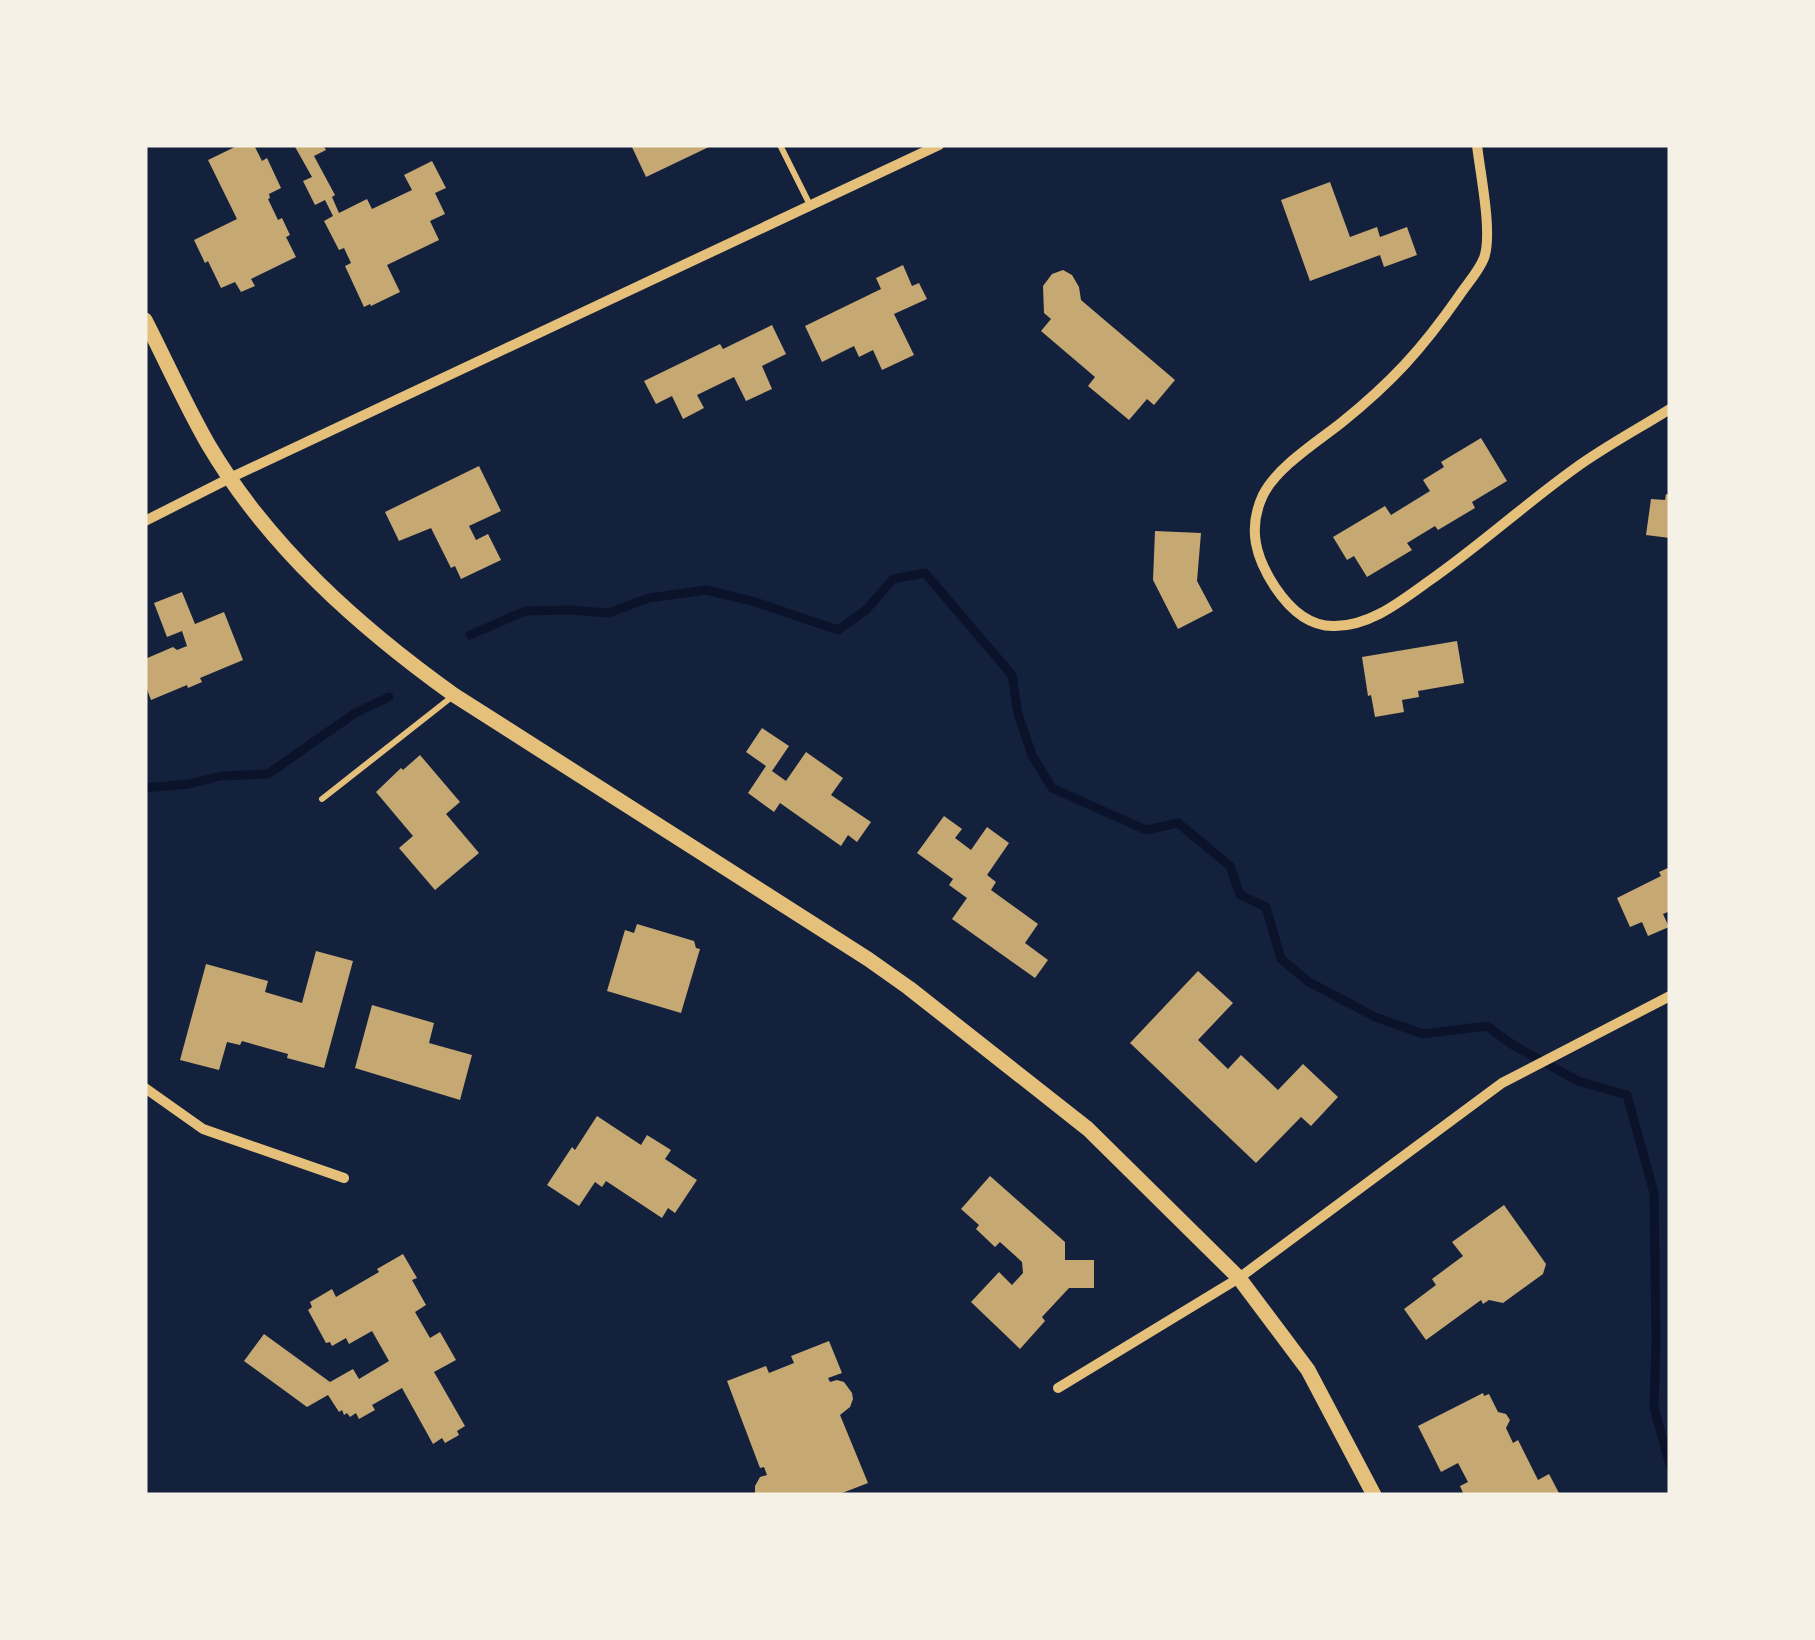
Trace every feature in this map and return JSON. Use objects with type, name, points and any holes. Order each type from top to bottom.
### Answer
[{"type":"street","points":[[145,522],[230,478],[938,145]]},
{"type":"street","points":[[1476,145],[1488,242],[1483,260],[1436,331],[1410,362],[1374,397],[1278,474],[1264,494],[1254,541],[1260,565],[1282,598],[1300,616],[1318,625],[1338,627],[1392,608],[1574,469],[1670,409]]},
{"type":"street","points":[[145,320],[230,478],[312,577],[405,660],[454,695],[909,988],[1088,1129],[1239,1278],[1308,1370],[1374,1495]]},
{"type":"street","points":[[1058,1388],[1239,1278],[1502,1083],[1670,996]]},
{"type":"street","points":[[145,1088],[203,1129],[344,1178]]},
{"type":"lane","points":[[780,145],[810,206]]},
{"type":"lane","points":[[322,798],[454,695]]},
{"type":"building","points":[[239,145],[254,145],[262,161],[267,158],[281,188],[269,194],[268,199],[278,220],[282,218],[296,257],[251,279],[255,286],[241,292],[235,282],[221,288],[194,240],[237,219],[208,160]]},
{"type":"building","points":[[294,145],[323,145],[326,150],[314,156],[335,195],[332,197],[339,213],[367,199],[372,209],[412,190],[404,175],[432,161],[446,188],[435,193],[445,214],[430,221],[439,240],[387,265],[400,292],[364,307],[345,266],[351,263],[344,248],[339,250],[324,221],[333,216],[325,200],[315,205],[303,181],[312,177]]},
{"type":"building","points":[[631,145],[713,145],[646,177]]},
{"type":"building","points":[[1330,182],[1350,237],[1377,227],[1380,237],[1407,227],[1417,255],[1384,267],[1380,255],[1310,281],[1281,200]]},
{"type":"building","points":[[903,265],[912,286],[919,283],[927,299],[894,314],[914,355],[882,370],[873,350],[859,357],[854,346],[822,362],[805,326],[881,289],[876,278]]},
{"type":"building","points":[[1063,270],[1072,275],[1081,300],[1175,380],[1154,405],[1147,399],[1129,420],[1088,386],[1095,377],[1041,331],[1051,319],[1044,313],[1043,286],[1052,274]]},
{"type":"building","points":[[772,325],[786,354],[762,366],[772,389],[746,401],[734,377],[697,395],[704,408],[683,419],[672,396],[656,404],[644,381],[720,344],[723,349]]},
{"type":"building","points":[[1481,438],[1507,481],[1472,502],[1475,508],[1407,543],[1412,550],[1367,577],[1354,556],[1347,560],[1333,537],[1385,506],[1391,515],[1430,491],[1423,480],[1444,467],[1441,462]]},
{"type":"building","points":[[479,466],[501,511],[469,526],[476,540],[488,534],[501,560],[461,579],[455,566],[451,568],[431,528],[399,541],[385,512]]},
{"type":"building","points":[[1666,494],[1670,495],[1670,538],[1646,535],[1651,499],[1665,500]]},
{"type":"building","points":[[1155,531],[1201,533],[1197,581],[1213,611],[1178,629],[1153,580]]},
{"type":"building","points":[[182,592],[195,624],[224,612],[243,660],[200,678],[202,682],[151,700],[145,684],[145,659],[173,647],[177,650],[187,646],[182,631],[167,637],[154,603]]},
{"type":"building","points":[[1457,641],[1464,683],[1418,691],[1419,697],[1402,700],[1404,712],[1375,717],[1362,657]]},
{"type":"building","points":[[762,728],[789,746],[772,771],[786,781],[806,752],[843,778],[831,795],[871,822],[857,842],[848,835],[841,846],[780,803],[774,812],[748,793],[766,766],[746,752]]},
{"type":"building","points":[[420,755],[460,802],[446,814],[479,853],[435,890],[399,848],[413,836],[376,792]]},
{"type":"building","points":[[944,816],[962,829],[955,838],[971,850],[987,827],[1009,843],[987,875],[996,882],[991,890],[1038,924],[1025,943],[1048,960],[1035,978],[952,919],[967,898],[949,885],[953,879],[917,853]]},
{"type":"building","points":[[1670,867],[1670,911],[1663,914],[1669,927],[1648,936],[1642,922],[1630,927],[1617,898],[1661,876],[1659,872]]},
{"type":"building","points":[[637,924],[694,941],[700,949],[681,1013],[607,991],[625,930],[634,933]]},
{"type":"building","points":[[316,951],[353,961],[324,1068],[242,1041],[240,1045],[227,1042],[219,1070],[180,1060],[206,964],[268,981],[265,992],[302,1003]]},
{"type":"building","points":[[1198,971],[1233,1003],[1198,1040],[1228,1069],[1241,1055],[1278,1090],[1303,1064],[1338,1097],[1311,1126],[1301,1117],[1256,1163],[1130,1043]]},
{"type":"building","points":[[372,1005],[434,1023],[429,1043],[472,1055],[460,1100],[355,1068]]},
{"type":"building","points":[[597,1116],[641,1145],[647,1135],[671,1150],[665,1159],[697,1180],[675,1213],[668,1208],[662,1218],[606,1181],[602,1187],[595,1182],[579,1206],[547,1185]]},
{"type":"building","points":[[990,1176],[1065,1242],[1065,1260],[1094,1260],[1094,1288],[1069,1288],[1020,1349],[971,1302],[999,1272],[1012,1285],[1023,1273],[1022,1262],[1000,1242],[995,1247],[961,1209]]},
{"type":"building","points":[[1504,1205],[1546,1264],[1543,1274],[1503,1303],[1489,1300],[1483,1304],[1481,1300],[1426,1340],[1404,1309],[1436,1285],[1432,1279],[1463,1256],[1452,1242]]},
{"type":"building","points":[[403,1254],[426,1305],[415,1312],[430,1338],[440,1332],[456,1360],[434,1372],[465,1426],[445,1443],[442,1438],[433,1444],[402,1388],[372,1405],[375,1410],[359,1419],[356,1413],[350,1417],[342,1410],[339,1412],[328,1395],[307,1407],[244,1361],[264,1334],[330,1382],[353,1369],[359,1379],[389,1361],[372,1331],[349,1344],[346,1338],[332,1346],[326,1343],[308,1310],[312,1307],[310,1302],[332,1289],[336,1297]]},
{"type":"building","points":[[829,1341],[842,1373],[828,1378],[830,1382],[844,1382],[852,1393],[850,1407],[840,1415],[868,1483],[837,1495],[755,1495],[760,1477],[767,1475],[764,1467],[760,1468],[727,1381],[766,1366],[769,1373],[794,1363],[791,1356]]},
{"type":"building","points":[[1483,1393],[1489,1394],[1498,1412],[1510,1420],[1506,1428],[1513,1443],[1518,1440],[1538,1480],[1549,1474],[1560,1495],[1464,1495],[1460,1486],[1468,1482],[1458,1463],[1441,1472],[1418,1426]]},
{"type":"waterway","points":[[470,635],[525,611],[608,613],[649,598],[706,590],[838,630],[866,610],[893,579],[925,573],[1012,675],[1018,714],[1032,755],[1052,788],[1146,830],[1178,823],[1230,866],[1240,895],[1266,907],[1281,959],[1309,982],[1375,1017],[1423,1034],[1487,1026],[1578,1081],[1627,1095],[1654,1193],[1654,1408],[1670,1465]]},
{"type":"waterway","points":[[145,788],[221,776],[268,774],[355,713],[389,697]]}]
